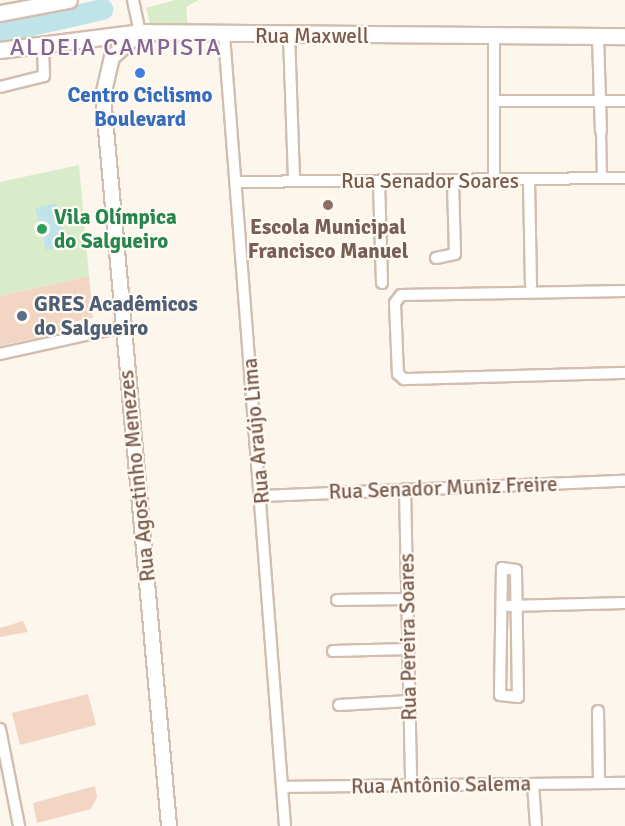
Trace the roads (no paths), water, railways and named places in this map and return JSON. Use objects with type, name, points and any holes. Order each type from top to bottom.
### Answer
[{"type":"main road","points":[[0,13],[69,0]]},
{"type":"main road","name":"Rua Maxwell","points":[[0,50],[140,32],[495,38],[625,36]]},
{"type":"street","points":[[133,0],[140,32]]},
{"type":"street","name":"Rua Agostinho Menezes","points":[[140,32],[112,57],[103,81],[122,327],[169,826]]},
{"type":"street","name":"Rua Araújo Lima","points":[[224,35],[285,826]]},
{"type":"street","points":[[289,35],[294,181]]},
{"type":"street","points":[[598,37],[602,178]]},
{"type":"street","points":[[494,181],[495,38]]},
{"type":"street","points":[[0,87],[44,76],[43,43]]},
{"type":"street","points":[[495,101],[625,101]]},
{"type":"street","name":"Rua Senador Soares","points":[[236,182],[529,181],[625,178]]},
{"type":"street","points":[[436,258],[455,255],[453,181]]},
{"type":"street","points":[[529,181],[531,285]]},
{"type":"street","points":[[379,182],[382,283]]},
{"type":"street","points":[[625,291],[401,296],[395,303],[398,374],[404,379],[625,373]]},
{"type":"street","points":[[0,354],[122,327]]},
{"type":"street","name":"Rua Senador Muniz Freire","points":[[261,496],[625,481]]},
{"type":"street","name":"Rua Pereira Soares","points":[[405,489],[411,785]]},
{"type":"street","points":[[502,568],[516,570],[515,605],[518,697],[500,695],[502,568]]},
{"type":"street","points":[[337,600],[407,599]]},
{"type":"street","points":[[500,606],[625,603]]},
{"type":"street","points":[[333,651],[408,650]]},
{"type":"street","points":[[339,705],[409,701]]},
{"type":"street","points":[[598,711],[599,783]]},
{"type":"street","points":[[0,729],[19,826]]},
{"type":"street","name":"Rua Antônio Salema","points":[[282,787],[625,783]]},
{"type":"street","points":[[533,784],[536,826]]},
{"type":"water","points":[[56,203],[66,245],[46,250],[35,208]]},
{"type":"waterway","points":[[0,32],[102,9]]},
{"type":"place","name":"Centro Ciclismo Boulevard","points":[[140,73]]},
{"type":"place","name":"Escola Municipal Francisco Manuel","points":[[328,205]]},
{"type":"place","name":"Vila Olímpica do Salgueiro","points":[[42,229]]},
{"type":"place","name":"GRES Acadêmicos do Salgueiro","points":[[22,316]]},
{"type":"district","name":"ALDEIA CAMPISTA","points":[[116,48]]}]
